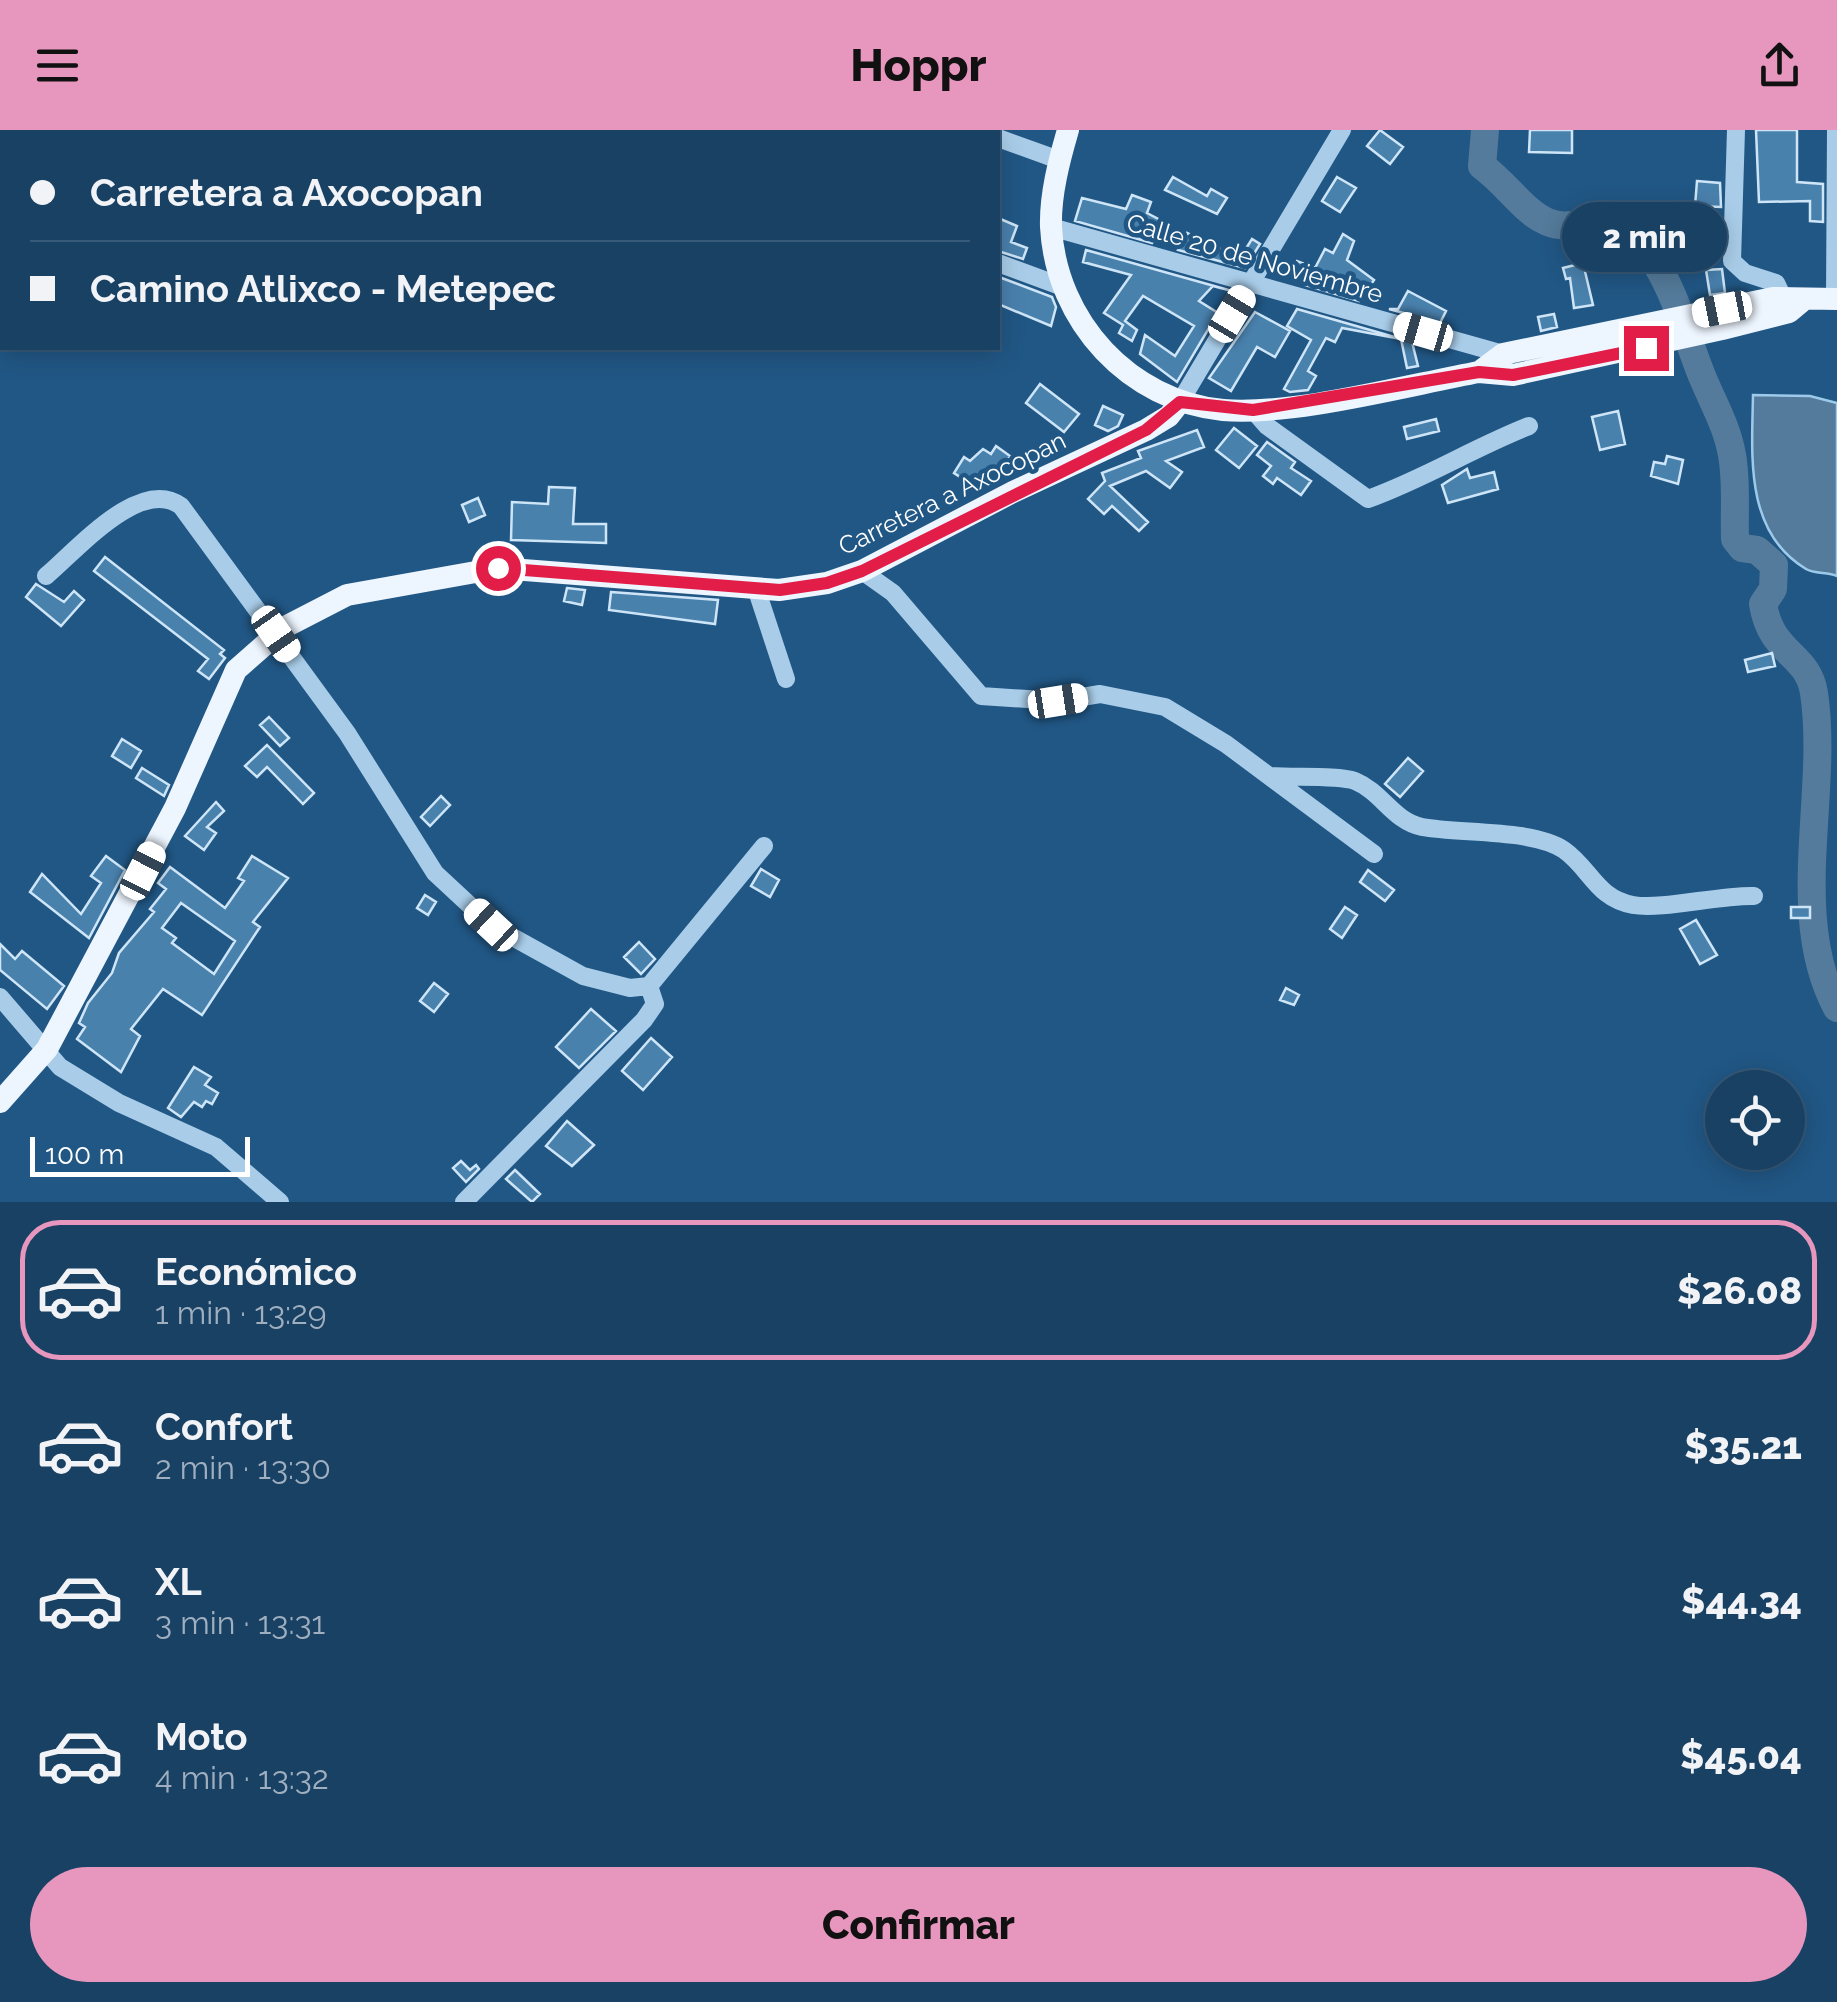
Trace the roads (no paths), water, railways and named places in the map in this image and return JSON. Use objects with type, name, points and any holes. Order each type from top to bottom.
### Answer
[{"type":"main road","points":[[1068,130],[1059,160],[1051,228],[1063,287],[1081,321],[1110,360],[1149,388],[1180,402],[1253,410],[1479,372],[1792,304],[1836,299]]},
{"type":"main road","name":"Carretera a Axocopan","points":[[0,1102],[47,1049],[175,808],[220,697],[236,670],[276,634],[347,595],[498,568],[780,590],[827,583],[862,571],[1146,430],[1180,402]]},
{"type":"street","points":[[1180,402],[1342,130]]},
{"type":"street","points":[[1736,130],[1732,261],[1745,273],[1776,284],[1792,304]]},
{"type":"street","points":[[1836,130],[1836,299]]},
{"type":"street","points":[[1000,139],[1059,160]]},
{"type":"street","name":"Calle 20 de Noviembre","points":[[1051,228],[1252,282],[1508,364]]},
{"type":"street","points":[[1000,264],[1063,287]]},
{"type":"street","points":[[1253,410],[1267,426],[1368,499],[1414,483],[1464,452],[1529,426]]},
{"type":"street","points":[[46,576],[129,506],[165,497],[182,506],[347,733],[435,873],[491,925],[582,976],[630,988],[649,986],[764,846]]},
{"type":"street","points":[[862,571],[893,593],[981,696],[1058,701],[1100,694],[1165,706],[1271,776],[1374,854]]},
{"type":"street","points":[[756,588],[786,679]]},
{"type":"street","points":[[1271,776],[1352,780],[1386,800],[1397,816],[1418,826],[1537,839],[1564,850],[1601,894],[1635,906],[1718,895],[1754,896]]},
{"type":"street","points":[[464,1202],[644,1020],[655,1004],[649,986]]},
{"type":"street","points":[[0,996],[60,1067],[119,1103],[216,1147],[280,1202]]},
{"type":"water","points":[[1753,395],[1810,396],[1837,403],[1837,576],[1806,569],[1771,535],[1756,491]]},
{"type":"waterway","points":[[1485,130],[1482,166],[1521,203],[1533,214],[1561,225],[1597,216],[1620,227],[1654,261],[1676,306],[1730,444],[1735,539],[1742,548],[1757,550],[1774,565],[1773,589],[1763,604],[1767,621],[1781,644],[1805,669],[1814,693],[1814,934],[1822,972],[1837,1008]]}]
